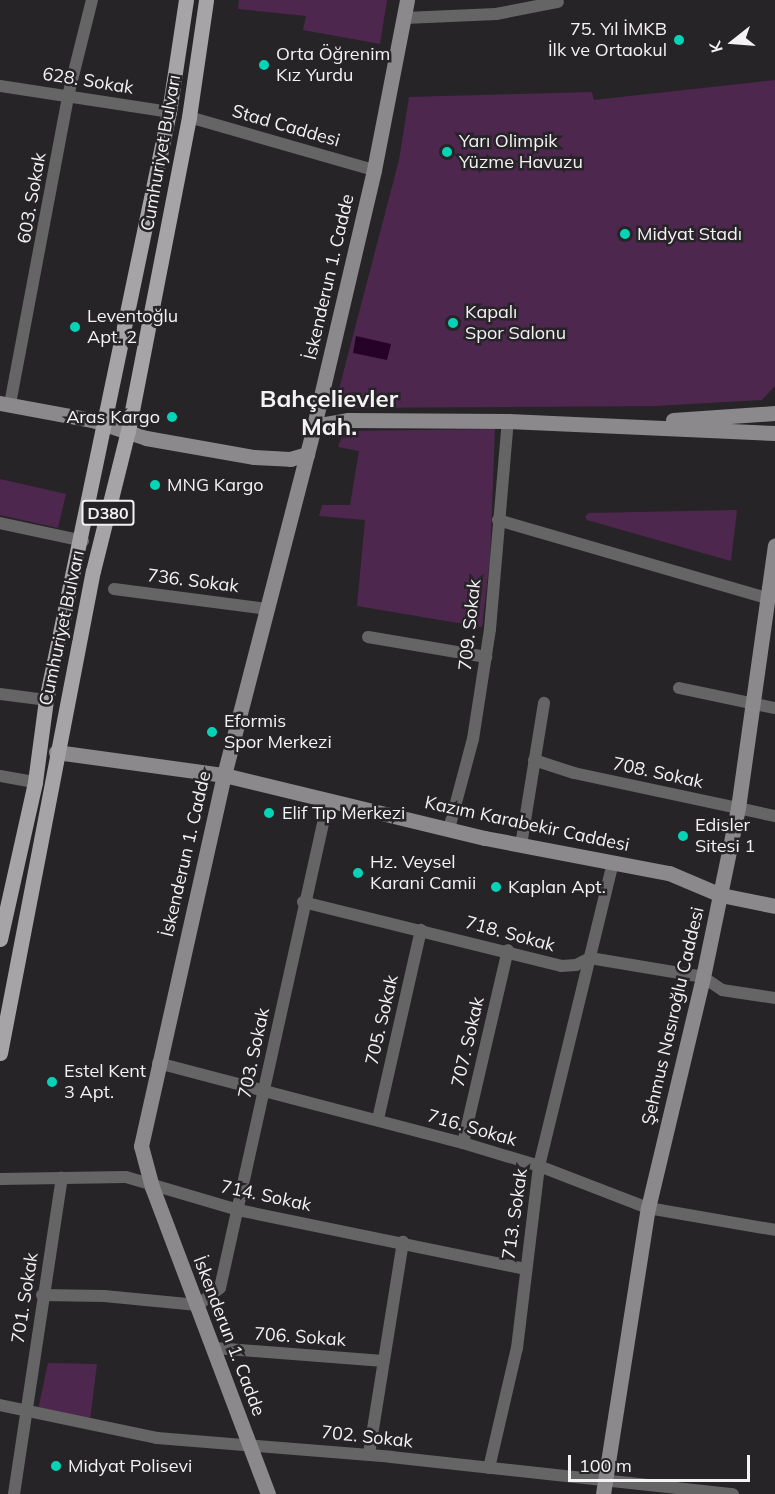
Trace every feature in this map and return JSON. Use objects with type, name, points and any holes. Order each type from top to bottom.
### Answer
[{"type":"main road","name":"Cumhuriyet Bulvarı","points":[[0,939],[35,782],[46,700],[83,541],[169,112],[186,0]]},
{"type":"main road","name":"Cumhuriyet Bulvarı","points":[[0,1053],[2,1024],[93,571],[128,431],[189,117],[206,0]]},
{"type":"street","name":"603. Sokak","points":[[5,403],[68,96],[92,0]]},
{"type":"street","name":"İskenderun 1. Cadde","points":[[268,1494],[215,1348],[152,1187],[141,1146],[224,775],[314,426],[374,170],[407,0]]},
{"type":"street","points":[[405,18],[496,15],[558,2]]},
{"type":"street","name":"628. Sokak","points":[[0,86],[169,112]]},
{"type":"street","name":"Stad Caddesi","points":[[189,117],[374,170]]},
{"type":"street","points":[[5,403],[105,424],[146,438],[254,457],[290,459],[307,454]]},
{"type":"street","points":[[622,423],[775,413]]},
{"type":"street","points":[[314,426],[348,420],[508,421],[622,423],[775,433]]},
{"type":"street","name":"709. Sokak","points":[[449,829],[473,739],[486,657],[508,421]]},
{"type":"street","points":[[498,520],[770,599]]},
{"type":"street","points":[[0,523],[83,541]]},
{"type":"street","name":"Şehmus Nasıroğlu Caddesi","points":[[604,1488],[648,1208],[703,977],[738,808],[752,703],[770,599],[775,546]]},
{"type":"street","name":"736. Sokak","points":[[114,589],[267,609]]},
{"type":"street","points":[[368,637],[486,657]]},
{"type":"street","points":[[679,688],[775,708]]},
{"type":"street","points":[[0,694],[46,700]]},
{"type":"street","points":[[520,844],[544,703]]},
{"type":"street","name":"Kazım Karabekir Caddesi","points":[[56,752],[224,775],[449,829],[669,873],[721,895],[775,906]]},
{"type":"street","name":"708. Sokak","points":[[534,760],[574,773],[775,816]]},
{"type":"street","points":[[0,776],[35,782]]},
{"type":"street","name":"703. Sokak","points":[[198,1305],[220,1288],[303,902],[328,800]]},
{"type":"street","name":"713. Sokak","points":[[489,1468],[518,1348],[525,1269],[539,1166],[613,862]]},
{"type":"street","name":"718. Sokak","points":[[303,902],[508,950],[561,966],[576,965],[590,958],[703,977],[722,990],[775,999]]},
{"type":"street","name":"705. Sokak","points":[[378,1119],[421,930]]},
{"type":"street","name":"707. Sokak","points":[[463,1143],[508,950]]},
{"type":"street","name":"716. Sokak","points":[[158,1063],[463,1143],[539,1166],[648,1208],[775,1230]]},
{"type":"street","name":"714. Sokak","points":[[0,1179],[126,1177],[152,1187],[238,1210],[403,1242],[525,1269]]},
{"type":"street","name":"701. Sokak","points":[[14,1494],[42,1295],[62,1178]]},
{"type":"street","points":[[369,1454],[403,1242]]},
{"type":"street","points":[[42,1295],[104,1296],[198,1305]]},
{"type":"street","name":"706. Sokak","points":[[215,1348],[383,1361]]},
{"type":"street","name":"702. Sokak","points":[[0,1405],[25,1413],[157,1437],[369,1454],[489,1468],[604,1488],[733,1494]]},
{"type":"shaded area","points":[[239,0],[387,0],[380,44],[303,30],[306,16],[238,9]]},
{"type":"shaded area","points":[[775,80],[775,386],[762,400],[655,406],[334,408],[399,160],[409,97],[592,92],[594,100]]},
{"type":"shaded area","points":[[356,336],[391,344],[387,360],[353,353]]},
{"type":"shaded area","points":[[495,429],[490,558],[482,627],[357,606],[365,520],[319,516],[322,505],[350,505],[359,451],[338,447],[344,431]]},
{"type":"shaded area","points":[[0,479],[66,494],[58,528],[0,515]]},
{"type":"shaded area","points":[[737,510],[731,561],[587,520],[585,517],[588,513]]},
{"type":"shaded area","points":[[48,1363],[97,1364],[90,1420],[38,1410]]},
{"type":"place","name":"75. Yıl İMKB İlk ve Ortaokul","points":[[679,40]]},
{"type":"place","name":"Orta Öğrenim Kız Yurdu","points":[[264,65]]},
{"type":"place","name":"Yarı Olimpik Yüzme Havuzu","points":[[447,152]]},
{"type":"place","name":"Midyat Stadı","points":[[625,234]]},
{"type":"place","name":"Kapalı Spor Salonu","points":[[453,323]]},
{"type":"place","name":"Leventoğlu Apt. 2","points":[[75,327]]},
{"type":"place","name":"Aras Kargo","points":[[172,417]]},
{"type":"place","name":"MNG Kargo","points":[[155,485]]},
{"type":"place","name":"Eformis Spor Merkezi","points":[[212,732]]},
{"type":"place","name":"Elif Tıp Merkezi","points":[[269,813]]},
{"type":"place","name":"Edisler Sitesi 1","points":[[683,836]]},
{"type":"place","name":"Hz. Veysel Karani Camii","points":[[358,873]]},
{"type":"place","name":"Kaplan Apt.","points":[[496,887]]},
{"type":"place","name":"Estel Kent 3 Apt.","points":[[52,1082]]},
{"type":"place","name":"Midyat Polisevi","points":[[56,1466]]},
{"type":"district","name":"Bahçelievler Mah.","points":[[329,413]]}]
